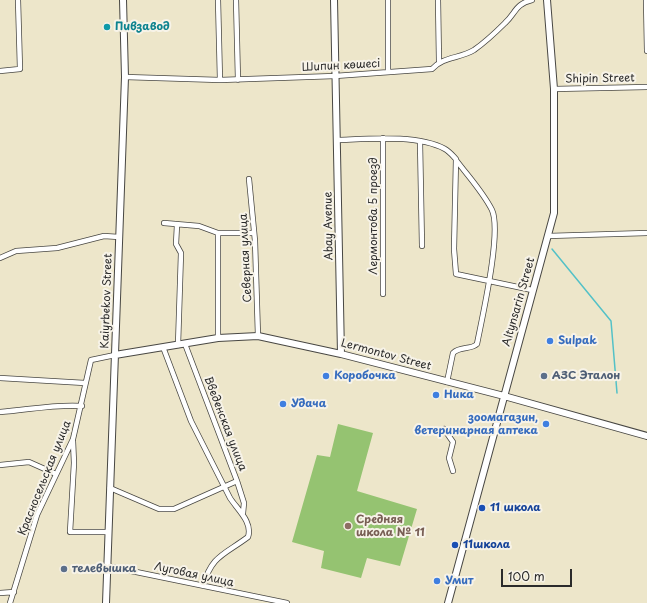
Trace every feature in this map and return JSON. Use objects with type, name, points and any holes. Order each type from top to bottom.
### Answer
[{"type":"street","points":[[0,70],[20,69],[18,0]]},
{"type":"street","name":"Kaiyrbekov Street","points":[[106,603],[125,77],[123,0]]},
{"type":"street","points":[[218,0],[220,80]]},
{"type":"street","points":[[236,0],[238,80]]},
{"type":"street","name":"Abay Avenue","points":[[334,0],[341,354]]},
{"type":"street","points":[[388,0],[388,72]]},
{"type":"street","points":[[438,0],[439,61]]},
{"type":"street","name":"Шипин көшесі","points":[[125,77],[238,80],[335,76],[432,69],[439,61],[462,56],[474,50],[506,22],[518,5],[532,0]]},
{"type":"street","name":"Altynsarin Street","points":[[448,603],[554,213],[554,89],[547,0]]},
{"type":"street","points":[[646,0],[647,52]]},
{"type":"street","name":"Shipin Street","points":[[554,89],[647,87]]},
{"type":"street","points":[[337,140],[383,138],[420,142],[445,149],[456,159],[493,211],[494,226],[490,282],[477,344],[473,347],[457,348],[453,353],[447,382]]},
{"type":"street","name":"Лермонтова 5 проезд","points":[[383,138],[383,294]]},
{"type":"street","points":[[420,142],[422,246]]},
{"type":"street","points":[[456,159],[454,271],[459,276],[532,290]]},
{"type":"street","name":"Северная улица","points":[[249,179],[254,233],[258,336]]},
{"type":"street","points":[[164,223],[198,226],[218,233],[254,233]]},
{"type":"street","points":[[177,224],[176,244],[180,253],[181,344]]},
{"type":"street","points":[[218,233],[218,338]]},
{"type":"street","points":[[548,236],[647,233]]},
{"type":"street","points":[[0,258],[16,251],[57,248],[104,236],[119,237]]},
{"type":"street","name":"Lermontov Street","points":[[115,355],[218,338],[258,336],[341,354],[504,396],[647,436]]},
{"type":"street","name":"Введенская улица","points":[[181,344],[237,481],[244,503],[243,513]]},
{"type":"street","points":[[164,348],[192,422],[235,506],[243,513],[249,532],[246,539],[219,556],[207,570],[202,586]]},
{"type":"street","name":"Красносельская улица","points":[[10,603],[37,515],[73,439],[82,406],[85,383],[91,360],[115,355]]},
{"type":"street","points":[[0,378],[85,383]]},
{"type":"street","points":[[0,412],[26,411],[61,404],[82,406]]},
{"type":"street","points":[[444,429],[453,442],[449,458],[453,471]]},
{"type":"street","points":[[73,439],[74,463],[70,532],[108,532]]},
{"type":"street","points":[[0,465],[29,462],[56,474]]},
{"type":"street","points":[[110,488],[159,509],[174,509],[237,481]]},
{"type":"street","name":"Луговая улица","points":[[107,566],[287,603]]},
{"type":"street","points":[[0,593],[14,592]]},
{"type":"green space","points":[[338,424],[373,433],[357,491],[417,509],[400,566],[367,558],[361,578],[321,568],[324,551],[292,542],[317,455],[330,457]]},
{"type":"waterway","points":[[552,249],[611,321],[617,393]]},
{"type":"place","name":"Пивзавод","points":[[107,27]]},
{"type":"place","name":"Sulpak","points":[[550,341]]},
{"type":"place","name":"Коробочка","points":[[326,376]]},
{"type":"place","name":"АЗС Эталон","points":[[544,376]]},
{"type":"place","name":"Ника","points":[[436,395]]},
{"type":"place","name":"Удача","points":[[283,404]]},
{"type":"place","name":"зоомагазин, ветеринарная аптека","points":[[546,424]]},
{"type":"place","name":"11 школа","points":[[482,508]]},
{"type":"place","name":"Средняя школа № 11","points":[[348,526]]},
{"type":"place","name":"11школа","points":[[455,545]]},
{"type":"place","name":"телевышка","points":[[64,569]]},
{"type":"place","name":"Умит","points":[[437,581]]}]
